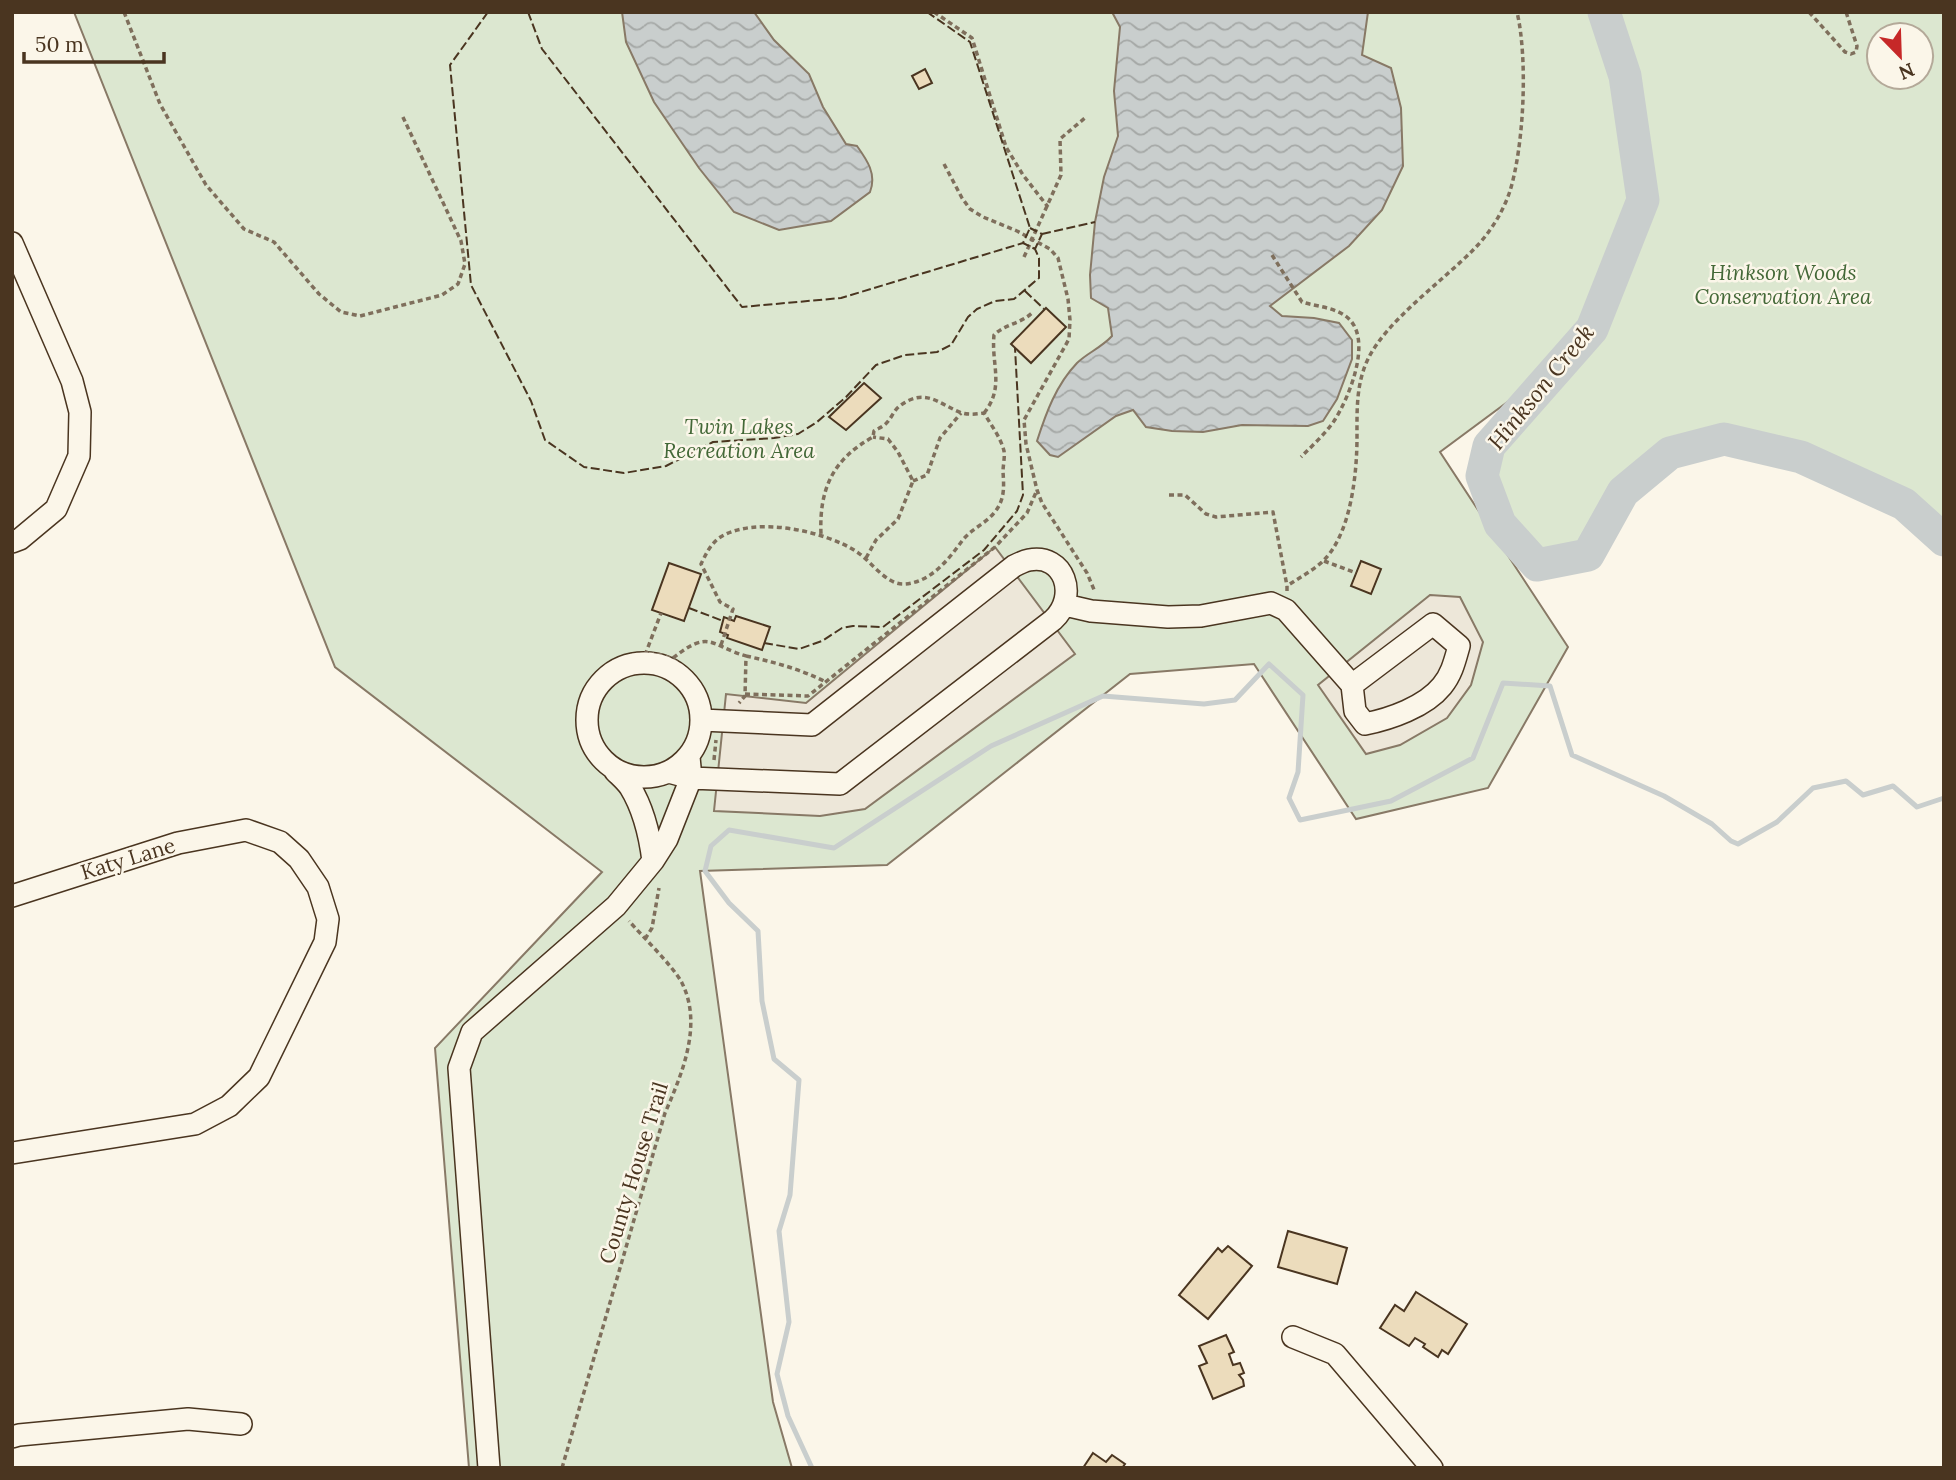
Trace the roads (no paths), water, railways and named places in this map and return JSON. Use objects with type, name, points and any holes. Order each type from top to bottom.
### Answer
[{"type":"street","points":[[12,243],[72,381],[79,412],[79,456],[56,509],[12,542]]},
{"type":"street","points":[[669,772],[691,778],[840,784],[1053,620],[1065,605],[1068,593],[1060,572],[1049,563],[1028,560],[1014,566],[813,725],[701,720]]},
{"type":"street","points":[[1065,605],[1091,611],[1168,617],[1201,616],[1271,603],[1286,610],[1352,684],[1355,711],[1365,724],[1387,719],[1422,702],[1441,688],[1453,668],[1459,646],[1433,624],[1352,684]]},
{"type":"street","points":[[613,769],[631,776],[651,777],[669,772],[689,757],[698,739],[701,720],[698,702],[690,685],[677,673],[640,657],[608,676],[596,689],[589,706],[587,724],[591,742],[600,757],[630,787],[650,842],[653,861]]},
{"type":"street","points":[[489,1468],[459,1068],[472,1032],[616,906],[653,861],[667,839],[691,778],[689,757]]},
{"type":"street","name":"Katy Lane","points":[[12,896],[178,843],[246,830],[280,842],[299,859],[318,887],[328,919],[325,942],[259,1077],[229,1106],[195,1124],[12,1153]]},
{"type":"street","points":[[1293,1337],[1335,1354],[1432,1468]]},
{"type":"street","points":[[12,1437],[19,1434],[188,1419],[241,1424]]},
{"type":"water","points":[[622,12],[754,12],[774,40],[809,74],[823,107],[846,144],[857,146],[872,173],[870,192],[831,221],[779,230],[734,212],[699,168],[654,102],[626,42]]},
{"type":"water","points":[[1112,12],[1368,12],[1362,55],[1391,68],[1401,108],[1403,166],[1382,210],[1349,246],[1270,306],[1282,316],[1339,323],[1352,340],[1352,359],[1337,399],[1323,421],[1308,426],[1242,425],[1203,432],[1172,431],[1146,427],[1133,410],[1116,416],[1058,457],[1050,455],[1037,441],[1048,410],[1063,381],[1077,363],[1112,336],[1108,308],[1091,298],[1090,275],[1095,222],[1104,177],[1118,136],[1114,91],[1120,27]]},
{"type":"waterway","name":"Hinkson Creek","points":[[1604,12],[1625,76],[1643,200],[1592,329],[1489,446],[1482,476],[1500,524],[1537,565],[1588,555],[1623,492],[1670,453],[1724,439],[1801,457],[1904,504],[1944,540]]},
{"type":"waterway","points":[[812,1468],[788,1416],[777,1374],[789,1322],[779,1231],[790,1195],[799,1080],[774,1059],[762,1001],[758,931],[729,903],[705,871],[711,846],[729,830],[834,848],[991,746],[1103,696],[1204,704],[1235,700],[1269,664],[1303,695],[1298,772],[1289,798],[1300,820],[1391,801],[1473,758],[1503,683],[1550,686],[1572,755],[1664,796],[1712,824],[1738,844],[1777,822],[1813,788],[1846,781],[1863,795],[1893,786],[1917,807],[1944,798]]},
{"type":"park label","name":"Hinkson Woods Conservation Area","points":[[1783,285]]},
{"type":"park label","name":"Twin Lakes Recreation Area","points":[[739,439]]}]
